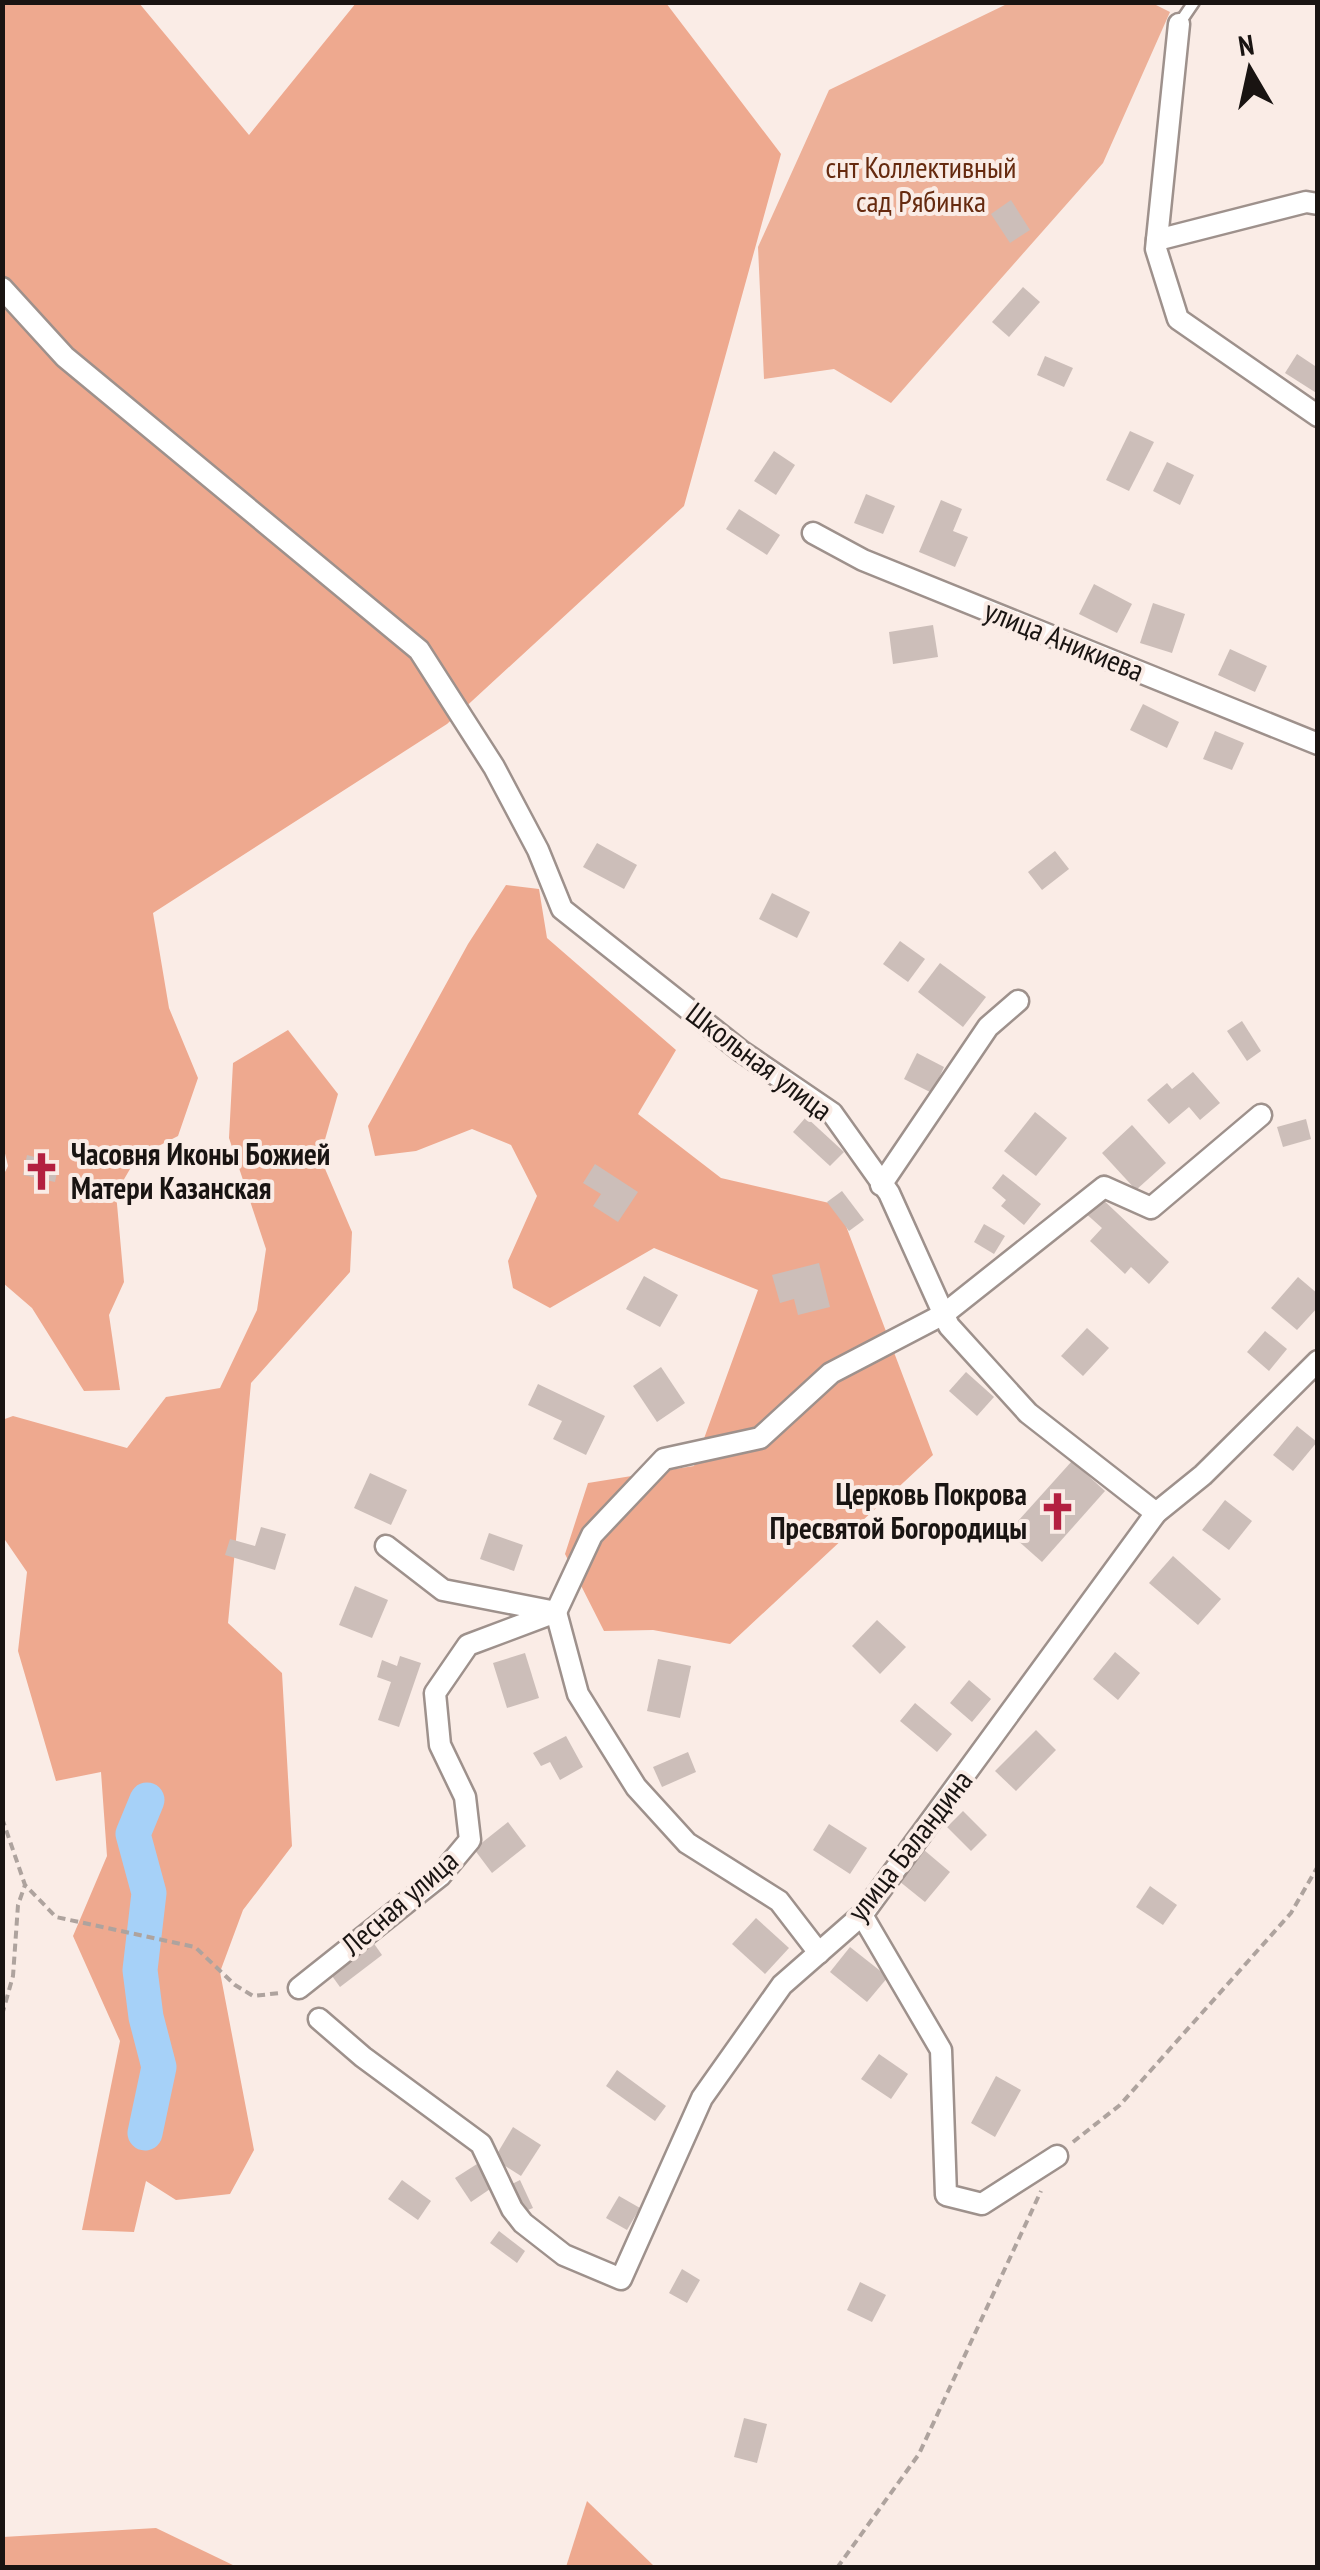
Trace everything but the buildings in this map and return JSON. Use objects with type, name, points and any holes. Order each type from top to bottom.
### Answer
[{"type":"street","points":[[1179,24],[1156,249],[1178,319],[1318,416]]},
{"type":"street","points":[[1157,240],[1306,202],[1318,204]]},
{"type":"street","name":"Школьная улица","points":[[2,288],[64,356],[419,650],[494,767],[538,850],[562,909],[741,1051],[832,1113],[881,1186],[890,1193],[949,1326],[1028,1413],[1156,1514]]},
{"type":"street","name":"улица Аникиева","points":[[812,533],[863,560],[1318,744]]},
{"type":"street","points":[[881,1186],[988,1027],[1018,1001]]},
{"type":"street","points":[[819,1952],[779,1901],[686,1843],[636,1787],[578,1694],[556,1612],[592,1535],[664,1458],[760,1438],[831,1372],[944,1314],[1104,1187],[1151,1208],[1261,1115]]},
{"type":"street","name":"улица Баландина","points":[[319,2019],[362,2057],[482,2144],[522,2223],[564,2255],[621,2279],[702,2098],[782,1985],[862,1914],[1156,1514],[1204,1475],[1318,1361]]},
{"type":"street","points":[[386,1546],[443,1590],[556,1612]]},
{"type":"street","name":"Лесная улица","points":[[299,1988],[440,1876],[470,1840],[465,1797],[440,1745],[435,1693],[468,1645],[556,1612]]},
{"type":"street","points":[[862,1914],[941,2050],[946,2195],[982,2204],[1057,2156]]},
{"type":"lane","points":[[1179,24],[1194,2]]},
{"type":"path","points":[[2,1818],[25,1885],[56,1917],[194,1947],[235,1985],[254,1996],[299,1988]]},
{"type":"path","points":[[1057,2156],[1120,2104],[1291,1914],[1318,1866]]},
{"type":"path","points":[[2,2016],[12,1976],[18,1905],[25,1885]]},
{"type":"path","points":[[837,2568],[920,2454],[1041,2191]]},
{"type":"green space","name":"снт Коллективный сад Рябинка","points":[[1009,3],[1152,3],[1170,12],[1103,163],[891,403],[834,369],[764,379],[758,247],[829,90]]},
{"type":"shaded area","points":[[2,3],[139,3],[249,135],[356,3],[666,3],[781,154],[684,506],[447,724],[153,913],[169,1008],[198,1078],[178,1136],[137,1157],[116,1193],[124,1282],[109,1315],[120,1390],[84,1391],[32,1308],[3,1283],[2,1178],[8,1166],[2,1141]]},
{"type":"shaded area","points":[[506,885],[539,889],[547,938],[676,1050],[638,1114],[721,1178],[838,1205],[933,1455],[730,1644],[653,1630],[604,1631],[565,1554],[588,1483],[694,1466],[758,1290],[654,1248],[550,1308],[513,1288],[508,1261],[537,1196],[511,1145],[472,1129],[416,1151],[375,1156],[368,1126],[468,944]]},
{"type":"shaded area","points":[[288,1030],[338,1094],[320,1157],[352,1232],[350,1272],[251,1383],[228,1623],[282,1673],[292,1846],[243,1910],[220,1972],[254,2150],[230,2194],[176,2200],[146,2181],[134,2232],[82,2230],[120,2041],[73,1936],[107,1856],[101,1772],[56,1781],[18,1651],[27,1572],[3,1537],[2,1420],[13,1416],[127,1448],[166,1397],[220,1388],[257,1310],[266,1249],[229,1138],[233,1063]]},
{"type":"shaded area","points":[[587,2501],[655,2567],[566,2567]]},
{"type":"shaded area","points":[[156,2528],[237,2567],[3,2567],[3,2537]]},
{"type":"waterway","points":[[145,2133],[159,2067],[146,2017],[140,1970],[149,1893],[133,1834],[147,1800]]},
{"type":"place","name":"Часовня Иконы Божией Матери Казанская","points":[[41,1172]]},
{"type":"place","name":"Церковь Покрова Пресвятой Богородицы","points":[[1057,1512]]}]
